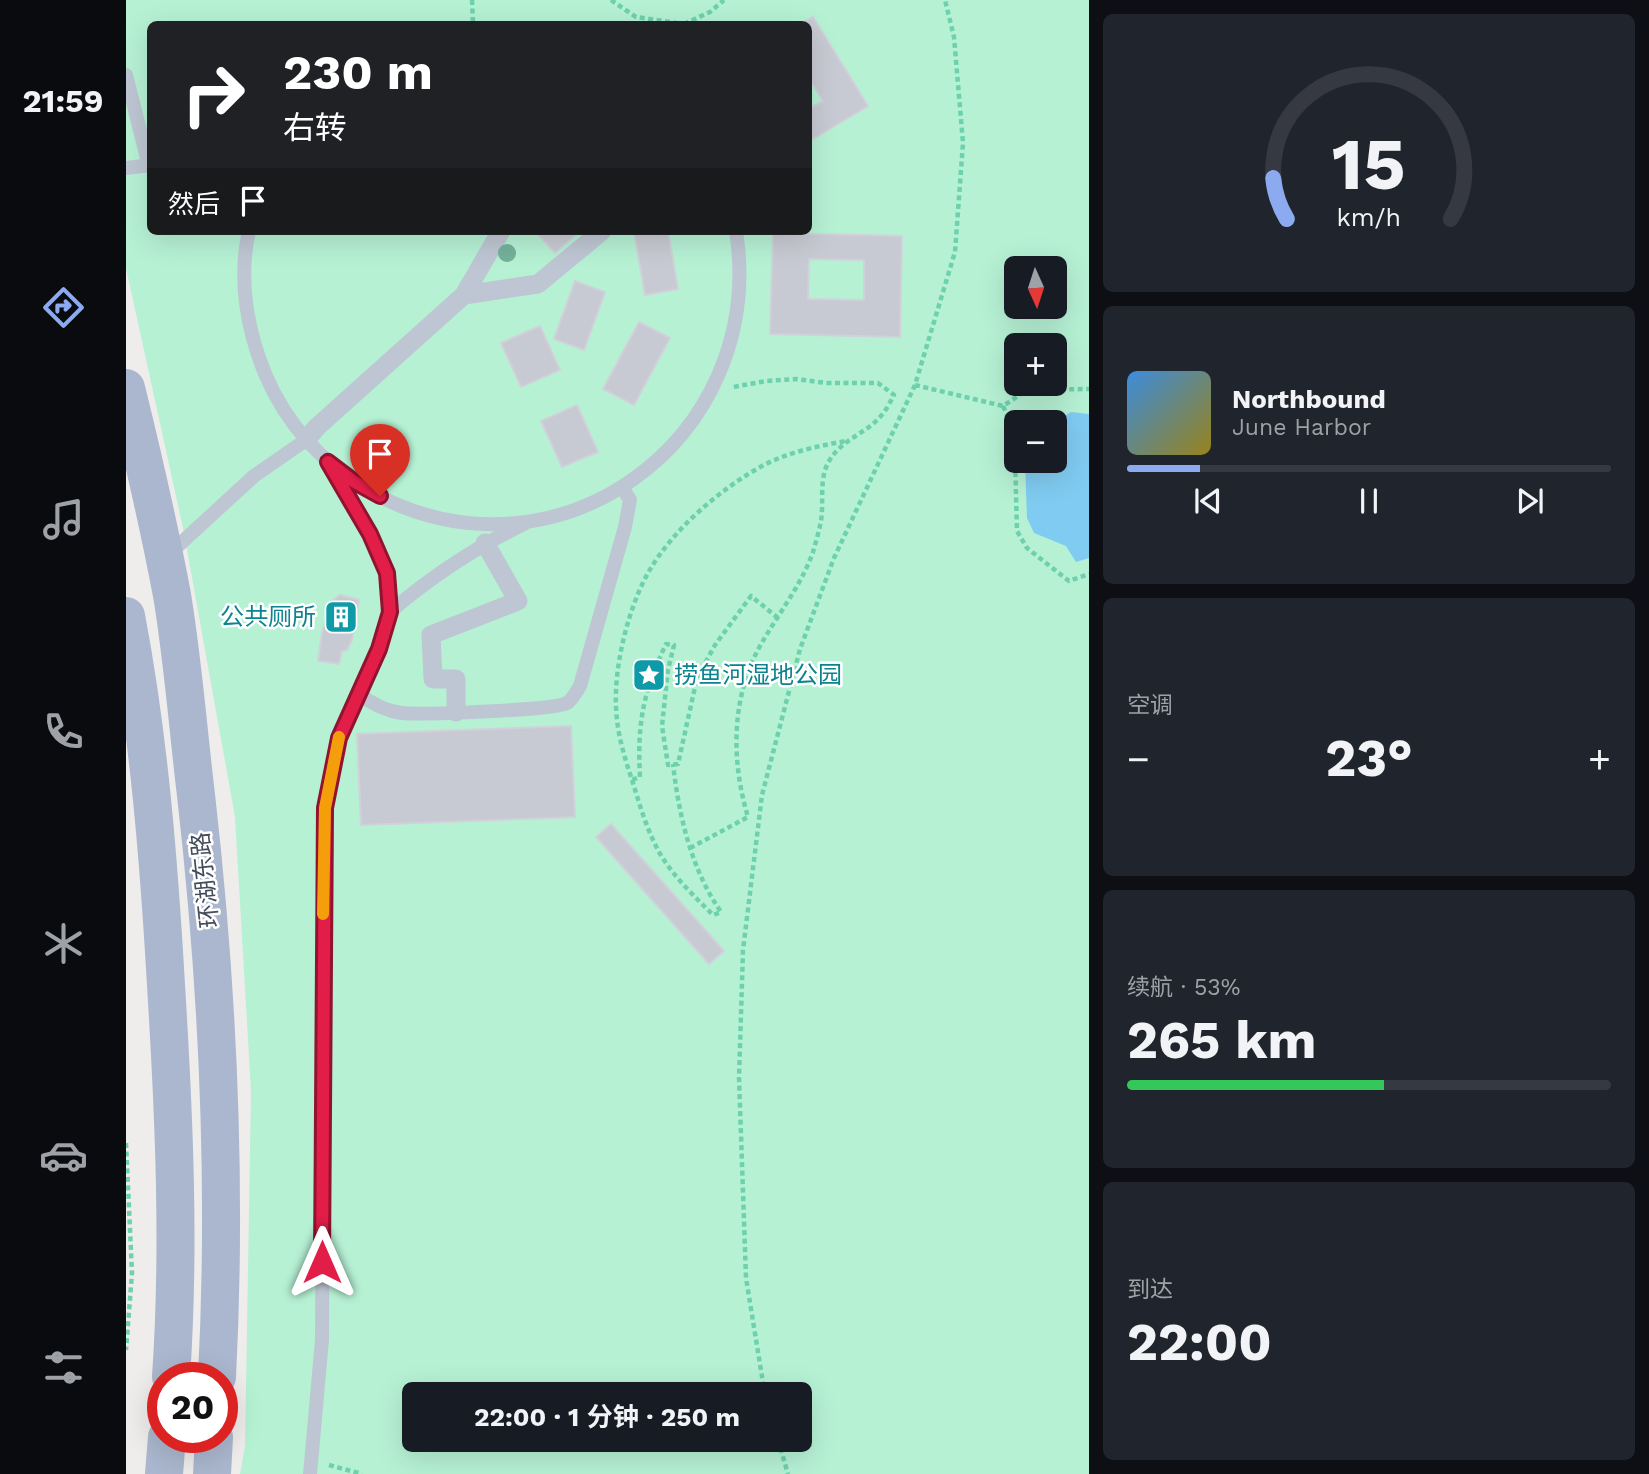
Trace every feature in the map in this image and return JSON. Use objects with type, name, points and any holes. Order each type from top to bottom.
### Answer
[{"type":"main road","name":"环湖东路","points":[[126,388],[172,596],[209,918],[220,1120],[218,1362]]},
{"type":"main road","name":"环湖东路","points":[[126,616],[138,687],[162,904],[173,1092],[172,1362]]},
{"type":"main road","points":[[164,1474],[166,1453]]},
{"type":"main road","points":[[212,1474],[213,1453]]},
{"type":"street","points":[[306,440],[317,427],[464,295],[499,235]]},
{"type":"street","points":[[464,295],[538,284],[597,235]]},
{"type":"street","points":[[456,712],[456,679],[433,679],[431,635],[518,601],[485,543]]},
{"type":"lane","points":[[126,75],[147,155]]},
{"type":"lane","points":[[126,169],[147,166]]},
{"type":"lane","points":[[249,235],[245,269],[250,330],[271,388],[306,440],[328,462],[353,481],[408,509],[469,522],[500,523],[562,514],[591,503],[644,472],[668,451],[688,428],[715,385],[731,346],[741,285],[736,235]]},
{"type":"lane","points":[[164,559],[254,476],[306,440]]},
{"type":"lane","points":[[311,1467],[321,1340],[325,808],[339,738],[379,649],[390,612],[387,573],[370,534],[328,462]]},
{"type":"lane","points":[[359,694],[376,706],[400,713],[432,715],[546,709],[566,704],[580,686],[625,527],[630,500],[622,487]]},
{"type":"lane","points":[[390,612],[444,569],[485,543],[531,520]]},
{"type":"path","points":[[472,0],[473,21]]},
{"type":"path","points":[[611,0],[636,17],[663,21]]},
{"type":"path","points":[[690,21],[710,12],[724,0]]},
{"type":"path","points":[[763,1382],[746,1278],[738,1078],[743,950],[762,795],[800,649],[829,571],[915,386],[955,252],[963,143],[954,37],[946,1]]},
{"type":"path","points":[[690,848],[748,817],[735,762],[738,719],[746,675],[760,646],[795,591],[813,552],[821,521],[823,477],[828,462],[846,440],[880,417],[894,395],[878,383],[826,383],[796,379],[766,380],[736,387],[715,385]]},
{"type":"path","points":[[915,386],[1003,406],[1027,390],[1089,389]]},
{"type":"path","points":[[1003,406],[1011,424],[1015,457],[1017,531],[1027,548],[1069,581],[1089,574]]},
{"type":"path","points":[[673,764],[677,797],[696,867],[721,912],[713,915],[677,878],[661,854],[645,820],[621,744],[616,707],[617,676],[623,643],[648,573],[668,545],[696,514],[731,485],[765,464],[807,449],[846,440]]},
{"type":"path","points":[[632,780],[640,776],[640,718],[655,667],[666,644],[674,645],[668,670],[662,726],[668,765],[678,764],[697,678],[715,645],[751,596],[778,618]]},
{"type":"path","points":[[126,1143],[132,1273],[126,1350]]},
{"type":"path","points":[[782,1452],[788,1474]]},
{"type":"path","points":[[311,1467],[362,1474]]},
{"type":"green space","name":"捞鱼河湿地公园","points":[[126,0],[1089,0],[1089,1474],[240,1474],[245,1446],[251,1091],[235,817],[184,533],[126,268]]},
{"type":"water","points":[[1071,412],[1089,414],[1089,558],[1076,562],[1066,546],[1034,533],[1027,518],[1025,473],[1067,473],[1067,414]]},
{"type":"building","points":[[813,17],[868,106],[812,140],[812,107],[823,101],[812,83],[812,21],[806,21]]},
{"type":"building","points":[[539,235],[575,235],[555,253]]},
{"type":"building","points":[[635,235],[669,235],[678,289],[645,295]]},
{"type":"building","points":[[773,235],[902,236],[900,337],[770,334]],"holes":[[[809,259],[864,260],[864,300],[808,299]]]},
{"type":"building","points":[[575,281],[605,292],[584,350],[554,339]]},
{"type":"building","points":[[639,322],[670,338],[634,405],[603,389]]},
{"type":"building","points":[[540,326],[560,370],[521,387],[501,343]]},
{"type":"building","points":[[577,405],[598,452],[562,467],[541,421]]},
{"type":"building","name":"公共厕所","points":[[340,595],[359,600],[352,640],[347,650],[342,651],[339,664],[318,661],[322,633],[332,601]]},
{"type":"building","points":[[571,726],[575,817],[361,825],[357,734]]},
{"type":"building","points":[[611,824],[724,951],[709,964],[596,837]]},
{"type":"slow traffic","points":[[323,914],[325,808],[339,737]]},
{"type":"place","name":"公共厕所","points":[[341,617]]},
{"type":"place","name":"捞鱼河湿地公园","points":[[649,675]]},
{"type":"route","points":[[322,1262],[325,808],[339,738],[379,649],[390,612],[387,573],[370,534],[328,462],[353,481],[380,496]]}]
